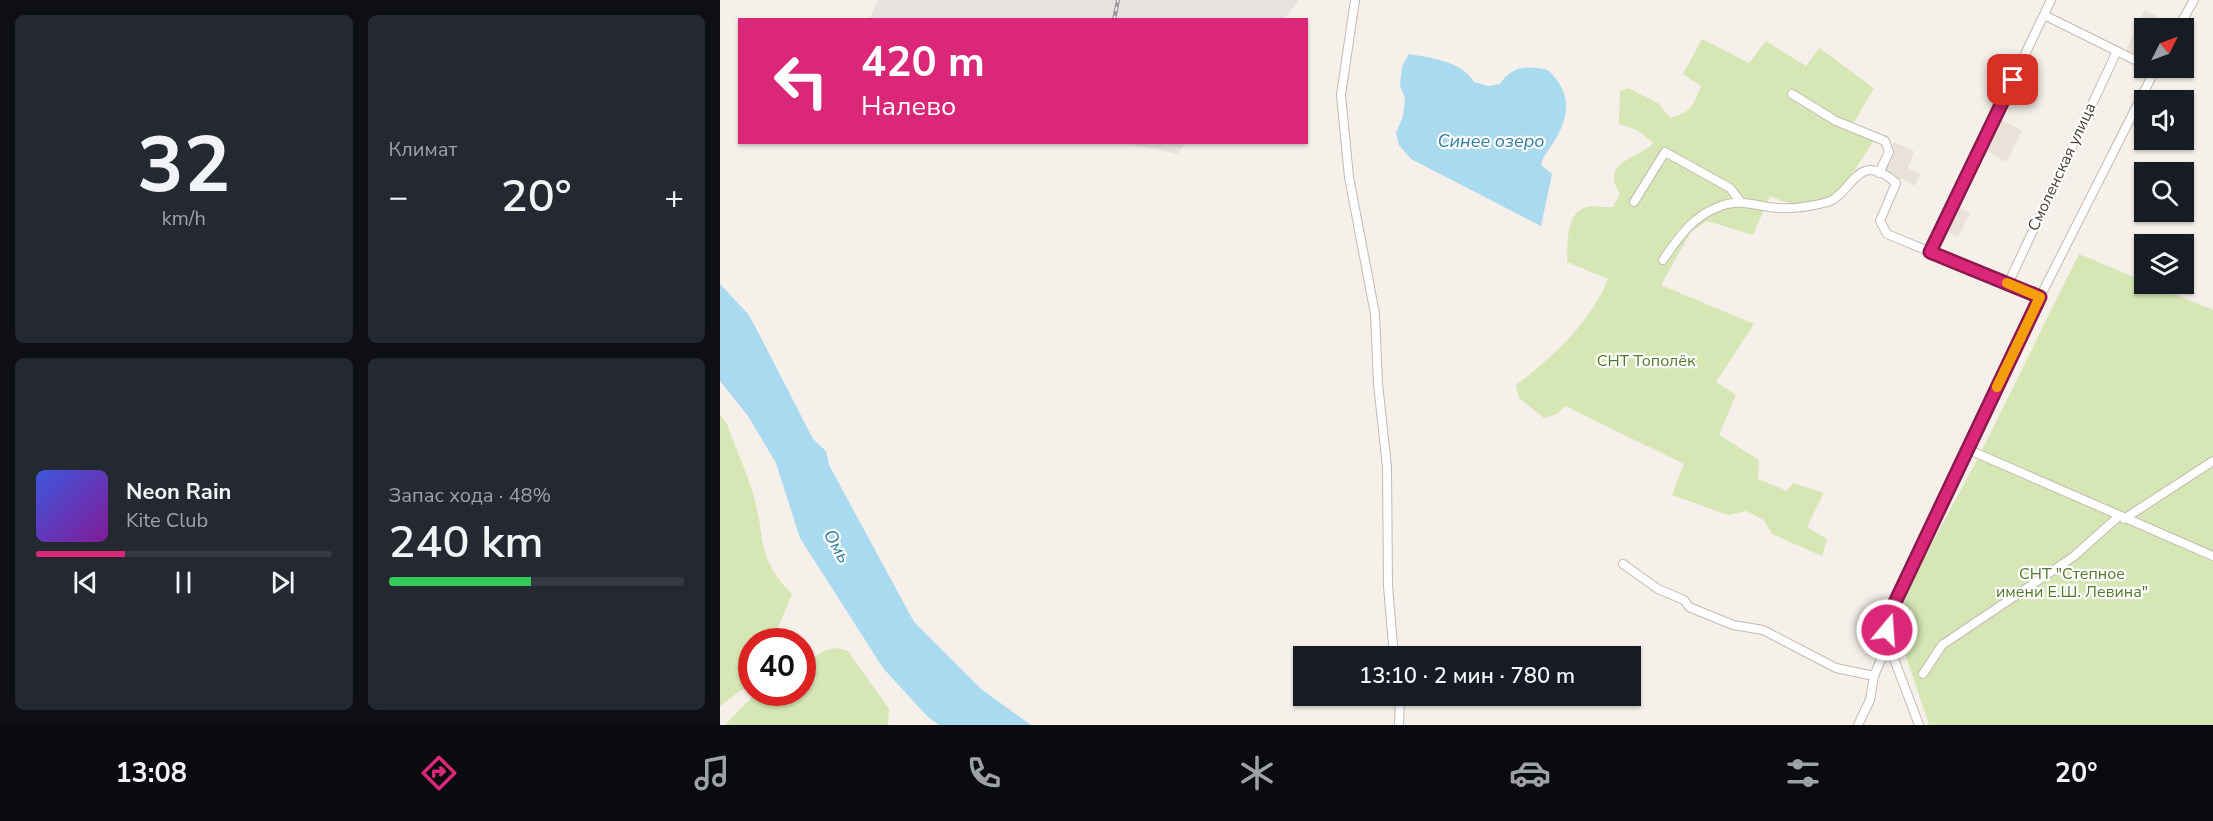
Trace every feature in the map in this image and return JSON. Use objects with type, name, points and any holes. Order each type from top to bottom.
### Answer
[{"type":"street","points":[[1355,0],[1341,95],[1349,177],[1375,314],[1378,384],[1387,466],[1388,586],[1393,646]]},
{"type":"street","points":[[1930,252],[2051,0]]},
{"type":"street","points":[[2184,18],[2194,0]]},
{"type":"street","points":[[2044,15],[2134,60]]},
{"type":"street","name":"Смоленская улица","points":[[2008,284],[2117,51]]},
{"type":"street","points":[[1858,725],[1870,700],[1874,676],[1888,643],[1889,615],[2040,297],[2149,78]]},
{"type":"street","points":[[1792,94],[1836,121],[1885,141],[1889,152],[1879,173]]},
{"type":"street","points":[[1634,202],[1665,152],[1730,188],[1740,201]]},
{"type":"street","points":[[1663,260],[1693,221],[1719,206],[1740,201],[1777,208],[1827,202],[1859,173],[1872,171],[1893,180],[1896,186],[1880,221],[1883,231],[2040,297]]},
{"type":"street","points":[[1967,449],[2213,556]]},
{"type":"street","points":[[1923,674],[1942,645],[2073,557],[2122,517],[2213,460]]},
{"type":"street","points":[[1623,564],[1658,589],[1684,600],[1689,607],[1733,625],[1763,630],[1836,668],[1874,676]]},
{"type":"street","points":[[1888,643],[1919,725]]},
{"type":"street","points":[[1398,725],[1399,706]]},
{"type":"shaded area","points":[[878,0],[1299,0],[1285,18],[870,18]]},
{"type":"shaded area","points":[[2145,10],[2159,18],[2141,18]]},
{"type":"shaded area","points":[[2134,33],[2134,54],[2126,50]]},
{"type":"shaded area","points":[[1997,117],[2022,131],[2006,162],[1982,148]]},
{"type":"shaded area","points":[[1894,142],[1914,151],[1908,168],[1920,174],[1915,186],[1903,179],[1892,179],[1881,172]]},
{"type":"shaded area","points":[[1132,144],[1185,144],[1177,154]]},
{"type":"shaded area","points":[[1955,205],[1970,213],[1958,237],[1943,229]]},
{"type":"green space","name":"СНТ Тополёк","points":[[1702,39],[1749,63],[1766,41],[1806,66],[1819,48],[1874,88],[1849,131],[1873,141],[1844,184],[1833,194],[1806,205],[1789,203],[1770,196],[1753,235],[1707,221],[1691,232],[1661,285],[1754,324],[1716,382],[1736,395],[1719,435],[1759,460],[1758,479],[1787,491],[1793,483],[1824,493],[1807,527],[1827,539],[1822,556],[1772,534],[1764,520],[1746,511],[1728,515],[1672,495],[1684,464],[1565,406],[1557,414],[1544,418],[1519,398],[1516,385],[1569,338],[1592,310],[1608,279],[1567,262],[1569,231],[1574,216],[1586,207],[1613,207],[1620,194],[1614,174],[1618,167],[1653,143],[1637,130],[1619,124],[1620,91],[1629,88],[1659,104],[1670,118],[1687,111],[1701,86],[1683,74]]},
{"type":"green space","name":"СНТ \"Степное имени Е.Ш. Левина\"","points":[[2079,254],[2134,277],[2134,294],[2175,294],[2213,310],[2213,725],[1929,725],[1897,630],[1909,586],[1977,460]]},
{"type":"green space","points":[[720,414],[727,424],[750,484],[767,557],[780,581],[792,594],[778,628],[738,628],[738,693],[720,706]]},
{"type":"green space","points":[[838,648],[848,651],[889,709],[888,725],[725,725],[743,706],[816,706],[816,656],[826,650]]},
{"type":"water","name":"Синее озеро","points":[[1409,54],[1454,65],[1462,69],[1474,82],[1488,86],[1500,84],[1515,70],[1527,67],[1548,70],[1555,78],[1564,93],[1566,109],[1558,135],[1541,165],[1552,174],[1541,226],[1411,159],[1399,145],[1396,133],[1403,116],[1405,98],[1400,86],[1402,66]]},
{"type":"water","name":"Омь","points":[[720,284],[748,314],[813,439],[826,451],[829,465],[914,622],[981,689],[1031,725],[939,725],[927,716],[883,668],[800,538],[776,463],[748,416],[720,381]]},
{"type":"railway","points":[[1114,18],[1118,0]]},
{"type":"slow traffic","points":[[1997,387],[2040,297],[2007,283]]},
{"type":"route","points":[[1887,630],[1889,615],[2040,297],[1930,252],[2013,80]]}]
